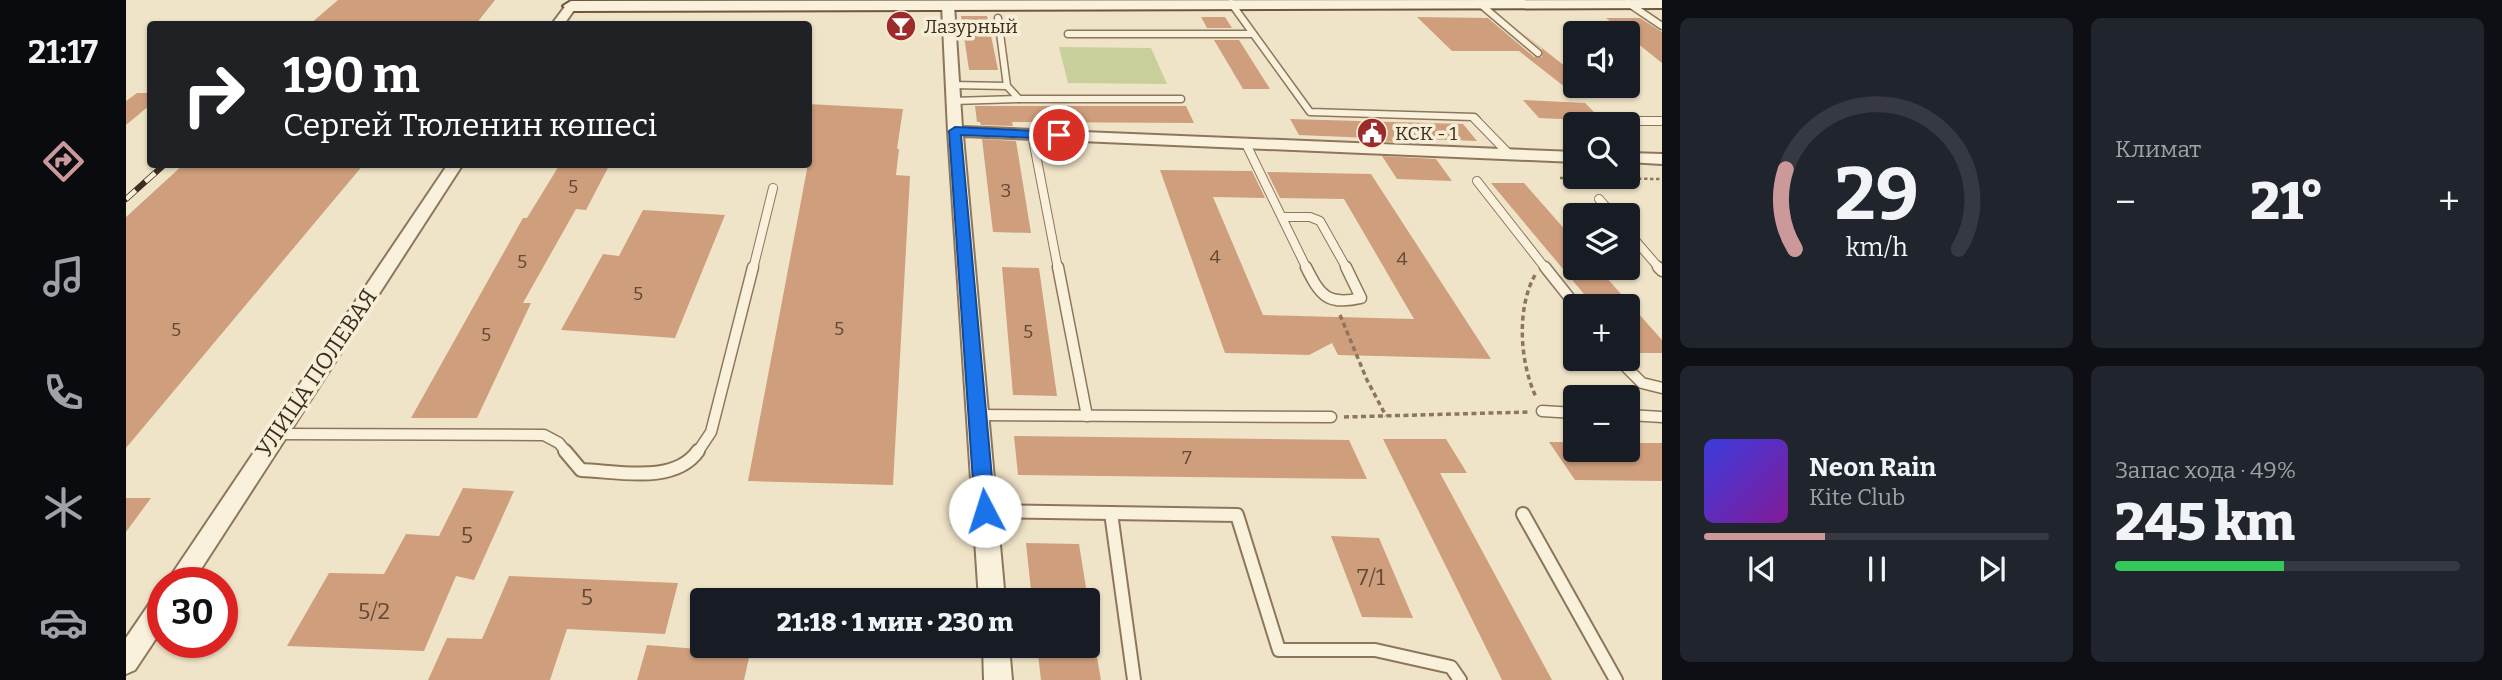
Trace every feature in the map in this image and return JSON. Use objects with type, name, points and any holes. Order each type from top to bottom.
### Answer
[{"type":"street","points":[[946,2],[991,588]]},
{"type":"street","points":[[560,21],[573,3],[1662,3]]},
{"type":"street","points":[[955,131],[1563,157]]},
{"type":"street","points":[[1640,158],[1662,159]]},
{"type":"street","name":"УЛИЦА ПОЛЕВАЯ","points":[[189,567],[453,168]]},
{"type":"street","points":[[126,661],[147,629]]},
{"type":"street","points":[[997,658],[998,680]]},
{"type":"lane","points":[[1226,2],[1253,34],[1310,113],[1474,117],[1510,155]]},
{"type":"lane","points":[[1479,3],[1538,53]]},
{"type":"lane","points":[[1628,3],[1662,26]]},
{"type":"lane","points":[[998,18],[1007,86],[1019,99]]},
{"type":"lane","points":[[1068,34],[1253,34]]},
{"type":"lane","points":[[953,93],[1007,86]]},
{"type":"lane","points":[[953,93],[1019,99],[1181,99]]},
{"type":"lane","points":[[1640,121],[1662,121]]},
{"type":"lane","points":[[1032,134],[1087,416]]},
{"type":"lane","points":[[1246,144],[1318,291],[1324,297],[1334,300],[1358,300],[1361,294],[1320,221],[1310,217],[1283,217]]},
{"type":"lane","points":[[1477,181],[1567,294]]},
{"type":"lane","points":[[276,434],[544,435],[559,443],[581,470],[664,473],[691,461],[711,432],[773,188]]},
{"type":"lane","points":[[1599,199],[1602,203]]},
{"type":"lane","points":[[1640,246],[1662,271]]},
{"type":"lane","points":[[1627,371],[1633,379],[1652,388],[1662,388]]},
{"type":"lane","points":[[1542,411],[1563,412]]},
{"type":"lane","points":[[977,415],[1331,418]]},
{"type":"lane","points":[[1640,416],[1662,417]]},
{"type":"lane","points":[[985,511],[1237,515],[1279,650],[1375,650],[1451,667],[1460,680]]},
{"type":"lane","points":[[1111,513],[1134,680]]},
{"type":"lane","points":[[1523,514],[1616,680]]},
{"type":"path","points":[[1560,178],[1662,179]]},
{"type":"path","points":[[1331,418],[1542,411],[1527,373],[1526,297],[1531,280],[1544,265]]},
{"type":"path","points":[[1334,300],[1367,380],[1386,416]]},
{"type":"green space","points":[[1059,47],[1151,48],[1167,84],[1068,83]]},
{"type":"building","points":[[338,0],[495,0],[478,21],[314,21]]},
{"type":"building","points":[[961,16],[987,16],[998,70],[969,70]]},
{"type":"building","points":[[1201,17],[1225,17],[1232,28],[1207,28]]},
{"type":"building","points":[[1417,17],[1488,18],[1534,57],[1542,57],[1542,49],[1519,30],[1563,65],[1563,86],[1519,51],[1452,51]]},
{"type":"building","points":[[1606,18],[1640,18],[1662,32],[1662,63],[1640,45],[1640,21],[1610,21]]},
{"type":"building","points":[[1214,40],[1239,40],[1270,89],[1243,89]]},
{"type":"building","points":[[137,93],[147,93],[147,108],[126,125],[126,101]]},
{"type":"building","points":[[1523,100],[1585,103],[1594,112],[1563,112],[1563,119],[1539,118]]},
{"type":"building","points":[[812,104],[903,109],[896,175],[910,176],[893,485],[748,481],[807,168],[812,168]]},
{"type":"building","points":[[975,106],[1186,106],[1194,123],[1012,122],[1013,126],[981,125],[977,122]]},
{"type":"building","points":[[1290,119],[1463,124],[1477,141],[1422,139],[1425,143],[1299,135]]},
{"type":"building","points":[[982,139],[1016,141],[1031,233],[993,232]]},
{"type":"building","points":[[1382,156],[1436,159],[1452,181],[1397,179]]},
{"type":"building","points":[[180,168],[361,168],[126,448],[126,217]]},
{"type":"building","points":[[558,168],[608,168],[586,210],[576,209],[523,303],[531,303],[477,418],[411,418],[523,218],[527,218]]},
{"type":"building","points":[[1160,170],[1252,171],[1265,198],[1213,197],[1263,315],[1414,319],[1344,199],[1280,198],[1267,172],[1371,174],[1491,359],[1338,355],[1332,343],[1309,355],[1225,353]]},
{"type":"building","points":[[1491,183],[1524,183],[1563,227],[1563,269]]},
{"type":"building","points":[[643,210],[725,215],[675,338],[561,330],[603,254],[619,256]]},
{"type":"building","points":[[1002,267],[1039,268],[1057,396],[1013,395]]},
{"type":"building","points":[[1572,280],[1609,280],[1621,294],[1584,294]]},
{"type":"building","points":[[1640,315],[1662,340],[1662,353],[1640,353]]},
{"type":"building","points":[[1014,436],[1349,440],[1367,479],[1018,475]]},
{"type":"building","points":[[1383,439],[1446,439],[1467,473],[1440,473],[1552,680],[1502,680]]},
{"type":"building","points":[[1549,442],[1563,442],[1563,462],[1640,462],[1640,443],[1662,443],[1662,481],[1575,480]]},
{"type":"building","points":[[463,488],[514,491],[474,580],[456,576],[424,651],[287,646],[329,573],[384,574],[406,534],[439,536]]},
{"type":"building","points":[[126,498],[151,498],[126,532]]},
{"type":"building","points":[[1331,536],[1379,538],[1413,618],[1362,617]]},
{"type":"building","points":[[1026,543],[1079,544],[1086,588],[1031,588]]},
{"type":"building","points":[[509,576],[678,583],[665,634],[567,629],[550,680],[428,680],[447,638],[482,639]]},
{"type":"building","points":[[647,645],[690,648],[690,658],[749,658],[744,680],[637,680]]},
{"type":"building","points":[[1038,658],[1097,658],[1101,680],[1041,680]]},
{"type":"railway","points":[[126,199],[161,168]]},
{"type":"place","name":"Лазурный","points":[[901,26]]},
{"type":"place","name":"КСК - 1","points":[[1372,133]]},
{"type":"route","points":[[985,511],[955,131],[1059,135]]}]
